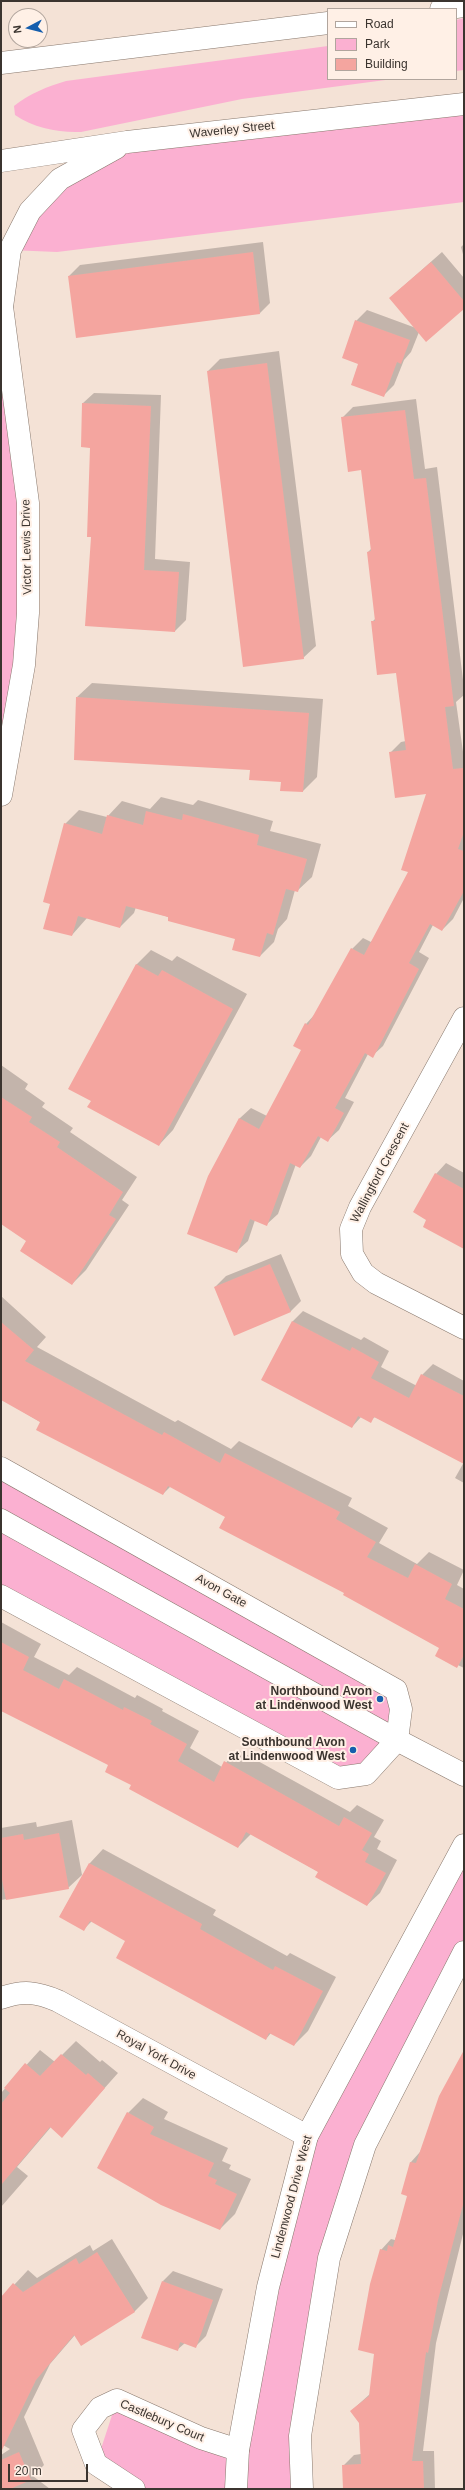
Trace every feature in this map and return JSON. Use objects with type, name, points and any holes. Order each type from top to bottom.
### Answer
[{"type":"street","points":[[449,8],[464,6]]},
{"type":"street","points":[[1,63],[327,23]]},
{"type":"street","name":"Waverley Street","points":[[1,161],[127,142],[464,104]]},
{"type":"street","name":"Victor Lewis Drive","points":[[1,795],[24,665],[28,613],[28,503],[2,303],[10,250],[30,211],[60,179],[127,142]]},
{"type":"street","name":"Wallingford Crescent","points":[[464,1018],[360,1207],[351,1229],[352,1254],[362,1273],[376,1283],[464,1328]]},
{"type":"street","name":"Avon Gate","points":[[1,1468],[396,1690],[401,1709],[397,1740]]},
{"type":"street","points":[[1,1520],[397,1740],[464,1775]]},
{"type":"street","points":[[1,1596],[338,1778],[366,1774],[397,1740]]},
{"type":"street","name":"Lindenwood Drive West","points":[[236,2489],[238,2450],[268,2287],[307,2136],[464,1844]]},
{"type":"street","points":[[302,2489],[300,2436],[329,2258],[365,2145],[464,1952]]},
{"type":"street","name":"Royal York Drive","points":[[1,1998],[17,1992],[38,1992],[58,2001],[307,2136]]},
{"type":"street","name":"Castlebury Court","points":[[134,2489],[96,2464],[83,2430],[100,2408],[117,2400],[201,2438],[238,2450]]},
{"type":"green space","points":[[464,18],[464,70],[457,71],[457,20]]},
{"type":"green space","points":[[327,46],[327,80],[385,80],[242,99],[81,132],[64,132],[47,129],[22,120],[15,115],[14,106],[26,97],[66,81]]},
{"type":"green space","points":[[464,104],[464,202],[57,252],[10,250],[30,211],[127,142]]},
{"type":"green space","points":[[1,299],[28,613],[1,795]]},
{"type":"green space","points":[[1,1468],[396,1690],[401,1709],[366,1774],[338,1778],[1,1596]]},
{"type":"green space","points":[[464,1845],[464,1952],[365,2145],[329,2258],[302,2489],[134,2489],[96,2464],[117,2400],[238,2449],[307,2136]]},
{"type":"building","points":[[253,252],[260,314],[76,338],[68,276]]},
{"type":"building","points":[[431,262],[464,301],[464,309],[426,342],[389,298]]},
{"type":"building","points":[[355,320],[410,340],[401,364],[397,362],[384,397],[351,385],[358,364],[342,358]]},
{"type":"building","points":[[267,363],[304,659],[243,667],[207,371]]},
{"type":"building","points":[[82,403],[151,406],[144,570],[179,572],[175,632],[85,626],[91,537],[87,537],[90,448],[81,447]]},
{"type":"building","points":[[405,410],[414,479],[426,478],[454,706],[445,707],[453,769],[463,768],[464,832],[458,849],[464,851],[464,891],[442,931],[430,924],[409,963],[419,969],[373,1058],[365,1053],[335,1108],[344,1113],[328,1142],[318,1136],[300,1168],[290,1163],[267,1226],[250,1219],[237,1253],[187,1234],[208,1176],[239,1118],[259,1129],[301,1050],[293,1046],[305,1023],[308,1025],[351,948],[364,955],[408,872],[401,870],[426,794],[395,798],[389,752],[406,750],[396,673],[377,675],[371,621],[375,621],[367,552],[371,551],[361,470],[348,472],[341,417]]},
{"type":"building","points":[[76,697],[309,713],[303,792],[280,791],[281,782],[249,780],[250,770],[74,760]]},
{"type":"building","points":[[146,811],[182,820],[183,814],[259,835],[257,845],[307,859],[298,892],[286,889],[273,935],[267,933],[260,957],[232,950],[235,939],[168,921],[168,917],[126,906],[120,928],[78,916],[72,936],[43,929],[50,904],[43,902],[64,823],[102,834],[107,815],[143,825]]},
{"type":"building","points":[[136,964],[158,976],[162,970],[233,1009],[159,1146],[87,1107],[91,1101],[68,1089]]},
{"type":"building","points":[[1,1097],[32,1117],[29,1122],[60,1142],[57,1147],[123,1192],[109,1215],[116,1219],[72,1285],[20,1251],[26,1241],[1,1224]]},
{"type":"building","points":[[435,1173],[464,1189],[464,1249],[423,1227],[426,1220],[413,1212]]},
{"type":"building","points":[[270,1264],[291,1312],[234,1336],[214,1287]]},
{"type":"building","points":[[292,1321],[350,1351],[352,1347],[379,1362],[371,1378],[409,1398],[421,1374],[464,1396],[464,1464],[374,1417],[371,1423],[358,1416],[352,1428],[261,1380]]},
{"type":"building","points":[[1,1322],[34,1350],[25,1361],[162,1435],[164,1432],[220,1463],[225,1453],[340,1512],[336,1519],[376,1542],[367,1557],[408,1578],[415,1564],[452,1584],[445,1599],[464,1609],[464,1655],[457,1668],[435,1656],[439,1648],[343,1595],[344,1593],[219,1528],[225,1517],[168,1486],[163,1495],[36,1430],[40,1422],[1,1400]]},
{"type":"building","points":[[1,1642],[29,1657],[23,1670],[59,1689],[64,1679],[123,1710],[124,1707],[152,1721],[150,1724],[187,1744],[178,1761],[214,1782],[224,1761],[339,1826],[344,1817],[372,1833],[362,1850],[369,1854],[365,1862],[386,1873],[367,1906],[315,1877],[318,1872],[246,1832],[238,1848],[129,1789],[131,1785],[105,1772],[108,1765],[1,1711]]},
{"type":"building","points":[[59,1833],[69,1889],[6,1900],[1,1874],[1,1838],[23,1834],[24,1840]]},
{"type":"building","points":[[89,1863],[202,1924],[200,1929],[273,1970],[275,1966],[323,1991],[294,2046],[269,2033],[266,2040],[116,1958],[125,1941],[90,1921],[84,1931],[59,1917]]},
{"type":"building","points":[[464,2050],[464,2201],[438,2300],[428,2353],[426,2352],[412,2461],[423,2461],[424,2489],[343,2489],[342,2465],[361,2464],[359,2423],[350,2411],[369,2396],[374,2354],[358,2350],[370,2284],[380,2249],[387,2251],[388,2245],[393,2247],[407,2196],[401,2194],[410,2162],[416,2163],[439,2096]]},
{"type":"building","points":[[61,2054],[86,2075],[88,2073],[105,2088],[62,2138],[50,2127],[1,2185],[1,2104],[10,2093],[4,2088],[25,2063],[40,2076]]},
{"type":"building","points":[[127,2112],[154,2127],[150,2134],[214,2163],[208,2176],[217,2180],[215,2184],[237,2194],[220,2230],[161,2205],[97,2168]]},
{"type":"building","points":[[97,2252],[135,2312],[81,2346],[74,2335],[36,2380],[1,2452],[1,2297],[13,2283],[23,2292],[76,2258],[79,2264]]},
{"type":"building","points":[[162,2281],[213,2300],[196,2348],[180,2342],[178,2351],[141,2338]]},
{"type":"building","points":[[19,2452],[31,2480],[10,2489],[1,2489],[1,2460]]},
{"type":"place","name":"Northbound Avon at Lindenwood West","points":[[380,1699]]},
{"type":"place","name":"Southbound Avon at Lindenwood West","points":[[353,1750]]}]
